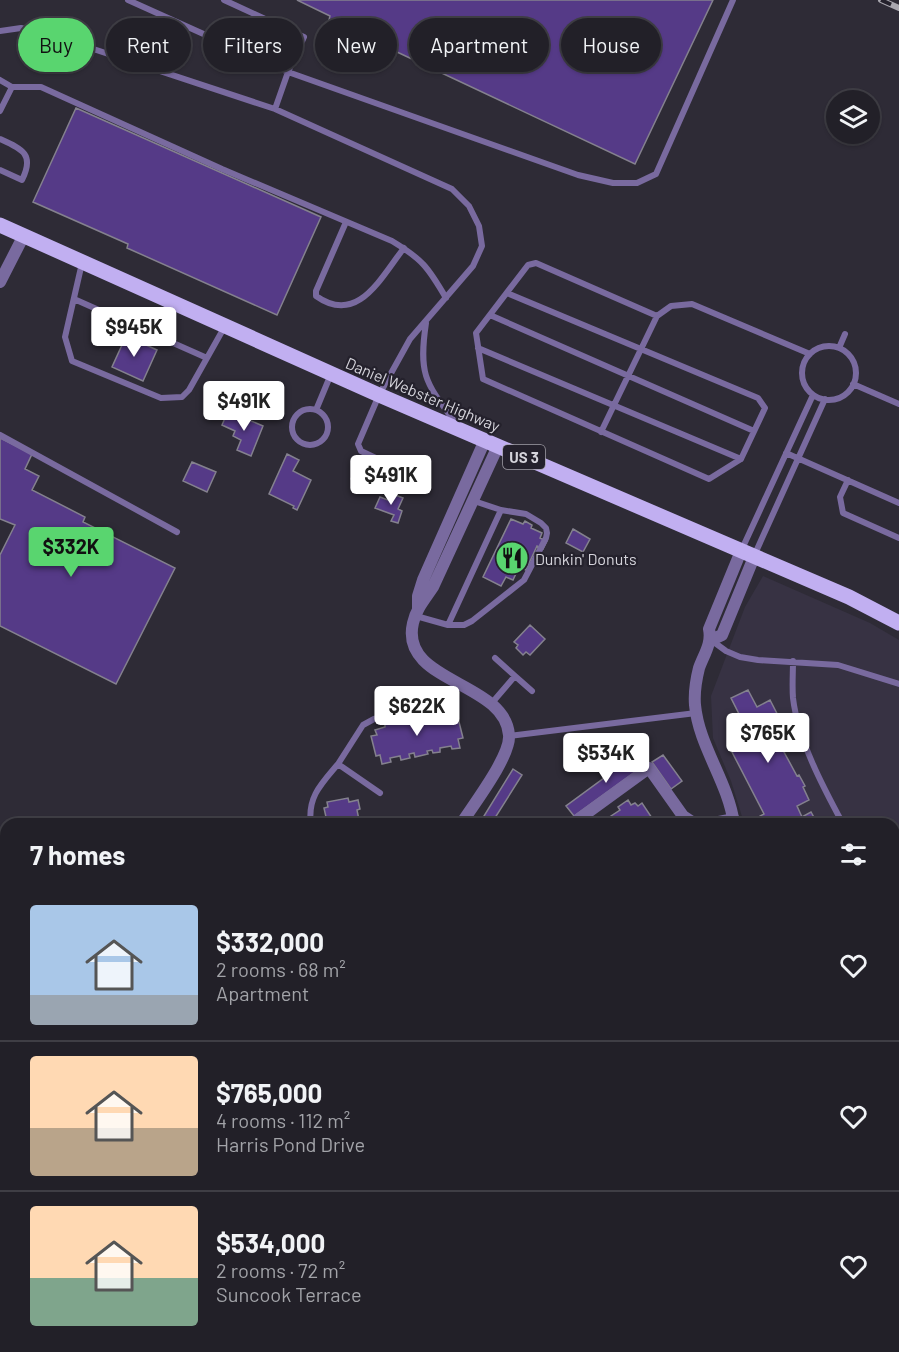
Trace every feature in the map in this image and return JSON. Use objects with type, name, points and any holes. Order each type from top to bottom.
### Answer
[{"type":"main road","name":"Daniel Webster Highway","points":[[0,225],[331,374],[849,597],[899,623]]},
{"type":"street","points":[[0,282],[24,236]]},
{"type":"street","points":[[417,612],[433,587],[474,501],[492,443]]},
{"type":"street","points":[[465,818],[496,770],[506,749],[509,736],[506,722],[491,704],[463,685],[439,674],[422,658],[412,635],[423,580],[492,443]]},
{"type":"street","points":[[733,818],[723,783],[700,732],[696,713],[696,680],[711,640],[722,635],[747,554]]},
{"type":"street","points":[[580,818],[649,768],[687,818]]},
{"type":"lane","points":[[128,0],[203,34]]},
{"type":"lane","points":[[224,0],[263,18]]},
{"type":"lane","points":[[275,109],[288,72],[578,175],[613,183],[638,183],[656,174],[733,0]]},
{"type":"lane","points":[[0,31],[21,28],[48,34],[275,109],[452,189],[469,206],[479,226],[482,246],[473,266],[410,339],[379,395],[358,444],[361,451],[418,478]]},
{"type":"lane","points":[[0,80],[12,87],[41,87],[404,248],[424,264],[446,298]]},
{"type":"lane","points":[[0,111],[12,87]]},
{"type":"lane","points":[[0,139],[21,148],[27,157],[28,168],[22,180],[0,170]]},
{"type":"lane","points":[[346,222],[316,291],[316,296],[321,300],[346,307],[357,302],[366,296],[404,248]]},
{"type":"lane","points":[[82,262],[65,337],[72,361],[161,398],[174,399],[182,397],[189,390],[225,326]]},
{"type":"lane","points":[[507,293],[758,398],[765,408],[741,459],[709,479],[483,380],[476,333],[528,265],[536,263],[657,316]]},
{"type":"lane","points":[[74,299],[207,358]]},
{"type":"lane","points":[[601,432],[657,316],[670,306],[692,304],[810,354]]},
{"type":"lane","points":[[490,315],[754,431]]},
{"type":"lane","points":[[426,322],[422,348],[424,374],[435,395],[461,430]]},
{"type":"lane","points":[[838,348],[845,334]]},
{"type":"lane","points":[[826,346],[838,348],[850,356],[854,363],[856,372],[854,384],[846,394],[838,398],[825,399],[813,395],[807,388],[802,370],[804,362],[810,354],[826,346]]},
{"type":"lane","points":[[478,348],[741,459]]},
{"type":"lane","points":[[316,410],[331,374]]},
{"type":"lane","points":[[854,384],[899,404]]},
{"type":"lane","points":[[747,554],[786,453],[813,395]]},
{"type":"lane","points":[[747,554],[798,459],[825,399]]},
{"type":"lane","points":[[304,409],[316,410],[321,413],[327,423],[326,434],[323,439],[313,444],[301,442],[293,434],[292,422],[304,409]]},
{"type":"lane","points":[[0,435],[177,532]]},
{"type":"lane","points":[[786,453],[899,502]]},
{"type":"lane","points":[[848,480],[840,497],[843,513],[899,538]]},
{"type":"lane","points":[[417,612],[448,625],[464,625],[520,585],[532,566],[546,538],[546,528],[542,523],[526,514],[501,510],[474,501]]},
{"type":"lane","points":[[448,625],[501,510]]},
{"type":"lane","points":[[711,640],[726,651],[740,657],[838,665],[899,684]]},
{"type":"lane","points":[[495,658],[532,691]]},
{"type":"lane","points":[[794,661],[793,697],[800,727],[814,764],[840,818]]},
{"type":"lane","points":[[491,704],[515,676]]},
{"type":"lane","points":[[311,818],[312,798],[338,764],[363,725],[374,719],[405,711]]},
{"type":"lane","points":[[509,736],[696,713]]},
{"type":"lane","points":[[338,764],[380,793]]},
{"type":"shaded area","points":[[763,576],[870,623],[899,640],[899,818],[742,818],[731,781],[713,738],[711,696],[745,607]]},
{"type":"building","points":[[297,0],[713,0],[635,164],[440,72],[549,72],[549,18],[409,18],[409,58],[397,52],[397,18],[330,18],[330,16]]},
{"type":"building","points":[[76,108],[321,217],[277,315],[127,248],[128,244],[33,202]]},
{"type":"building","points":[[127,334],[157,350],[143,381],[112,367]]},
{"type":"building","points":[[228,411],[263,426],[251,456],[237,450],[241,440],[233,436],[235,431],[222,425]]},
{"type":"building","points":[[0,438],[32,454],[25,469],[39,476],[32,490],[85,517],[83,522],[175,568],[116,684],[0,626],[0,555],[15,525],[0,519]]},
{"type":"building","points":[[287,454],[299,460],[293,471],[311,480],[297,510],[293,508],[294,506],[269,494]]},
{"type":"building","points":[[192,462],[216,472],[207,492],[183,481]]},
{"type":"building","points":[[357,466],[368,471],[362,484],[351,479]]},
{"type":"building","points":[[390,493],[403,498],[398,509],[402,511],[398,523],[391,521],[394,515],[375,508],[380,497],[388,500]]},
{"type":"building","name":"Dunkin' Donuts","points":[[511,519],[523,524],[525,521],[532,525],[531,528],[542,533],[540,538],[547,541],[543,549],[537,546],[526,570],[519,567],[513,580],[506,577],[501,586],[483,577]]},
{"type":"building","points":[[573,529],[590,539],[583,552],[566,543]]},
{"type":"building","points":[[530,625],[545,639],[530,655],[526,652],[523,655],[514,642]]},
{"type":"building","points":[[748,690],[757,707],[770,700],[787,733],[777,738],[780,742],[783,741],[788,750],[784,752],[805,786],[803,787],[809,800],[797,806],[802,817],[811,812],[814,818],[757,818],[764,814],[732,752],[744,746],[730,721],[740,716],[731,698]]},
{"type":"building","points":[[443,711],[444,715],[453,713],[455,719],[458,718],[463,738],[458,739],[460,748],[452,749],[451,746],[440,748],[440,752],[427,751],[428,754],[415,757],[414,753],[409,754],[410,758],[401,760],[400,756],[390,758],[391,762],[382,764],[380,755],[376,756],[371,736],[377,735],[375,730],[385,727],[385,723],[405,719],[406,723],[421,720],[420,717]]},
{"type":"building","points":[[638,753],[646,764],[574,816],[566,806]]},
{"type":"building","points":[[663,755],[682,781],[671,789],[652,762]]},
{"type":"building","points":[[513,769],[522,775],[495,818],[484,816]]},
{"type":"building","points":[[348,798],[349,802],[358,800],[359,818],[321,818],[326,817],[324,808],[328,807],[327,802]]},
{"type":"building","points":[[628,800],[631,805],[635,803],[638,806],[642,803],[652,818],[608,818],[620,810],[618,807]]},
{"type":"railway","points":[[881,0],[899,8]]},
{"type":"place","name":"Dunkin' Donuts","points":[[512,558]]}]
